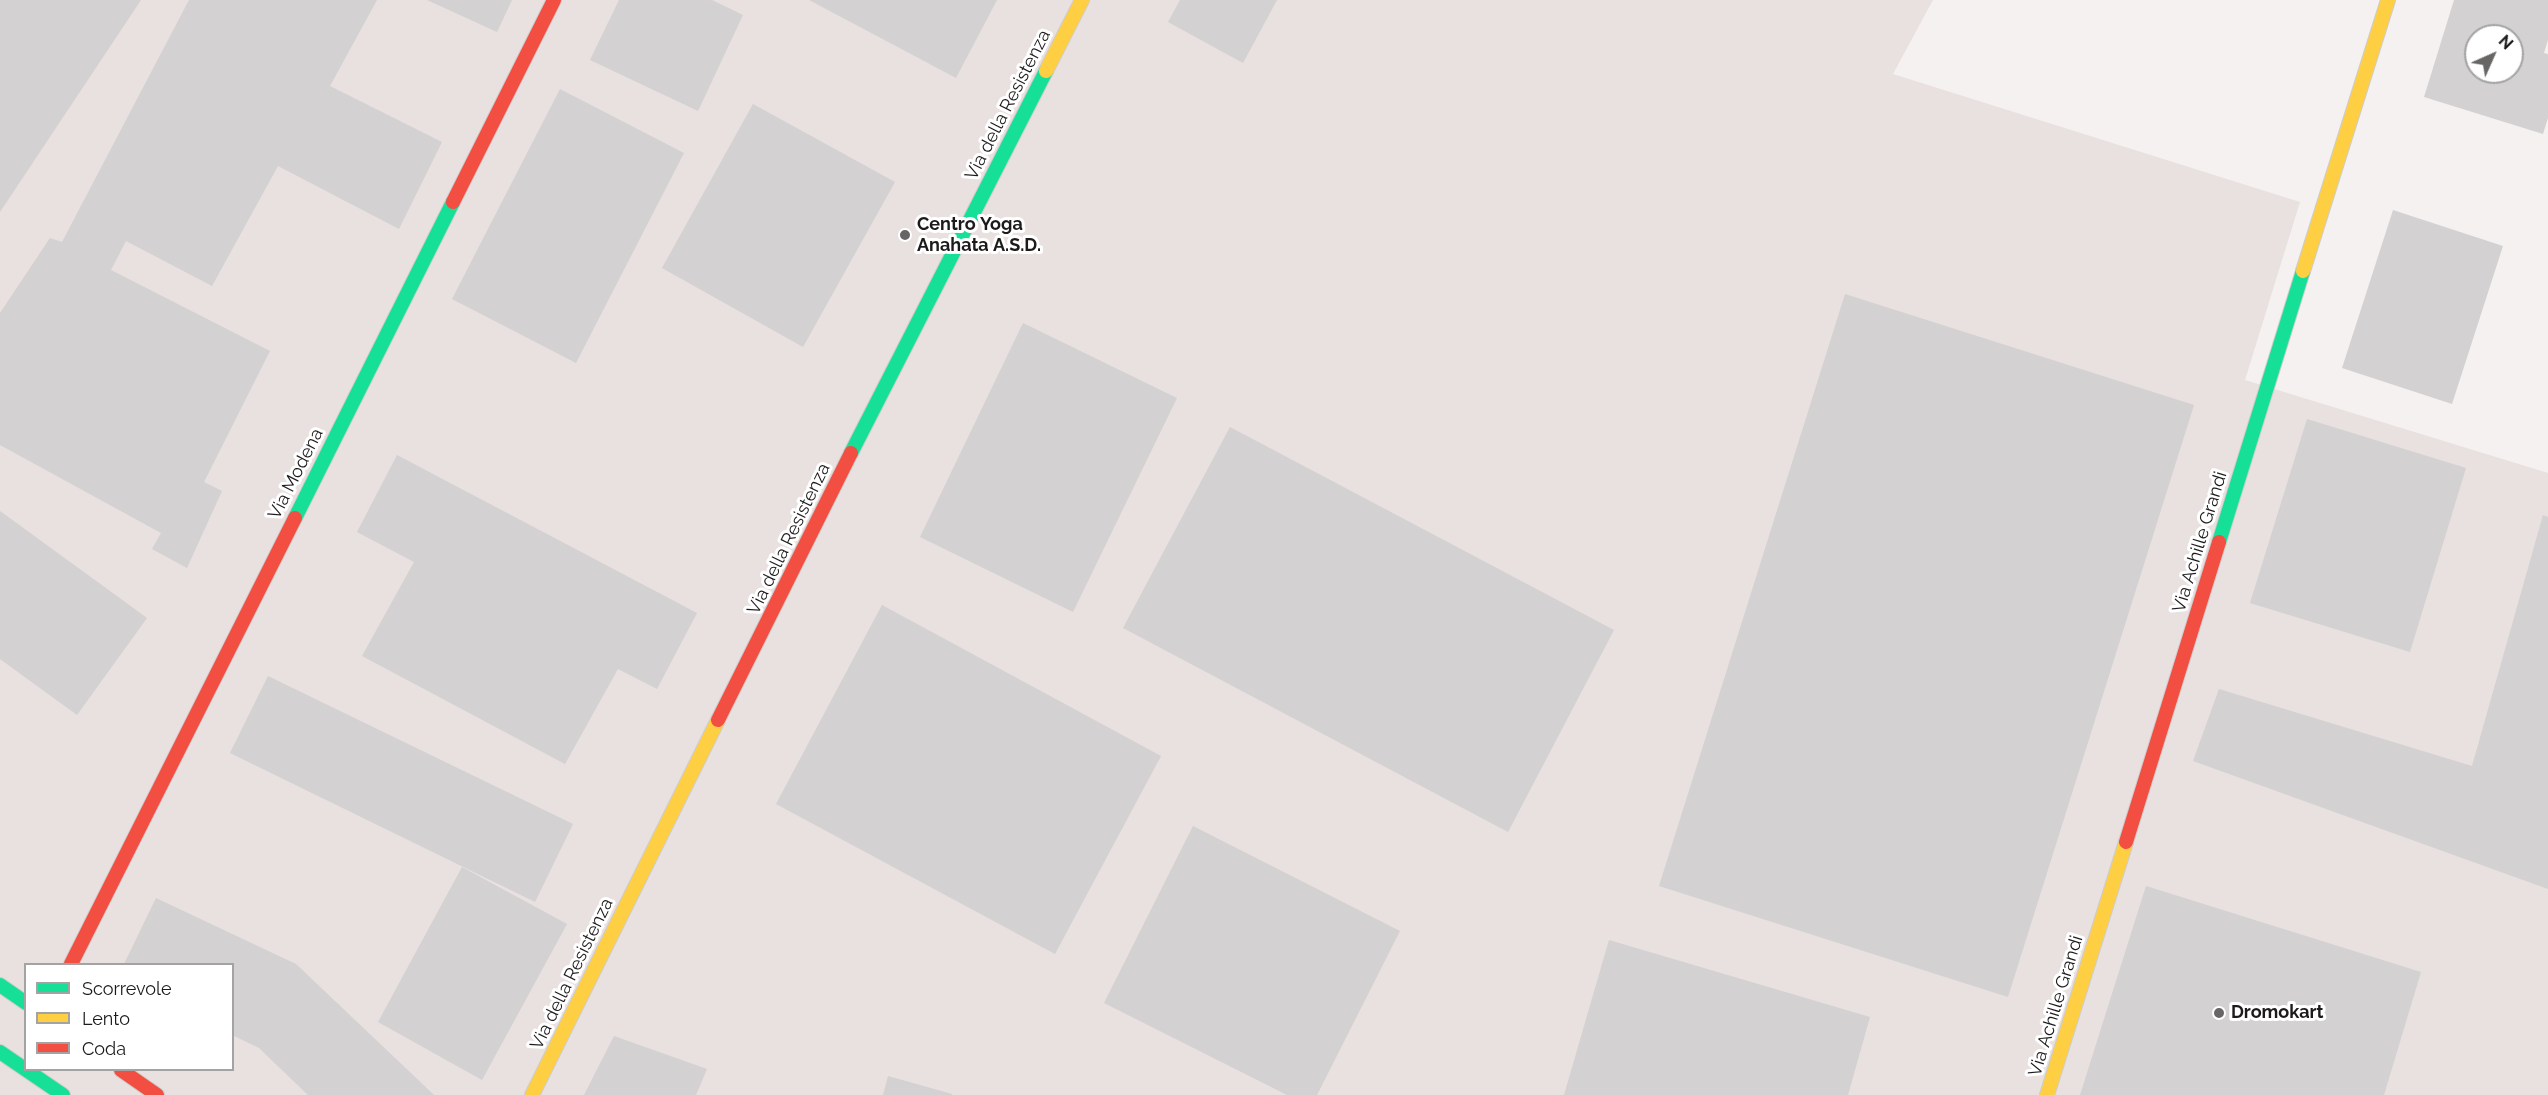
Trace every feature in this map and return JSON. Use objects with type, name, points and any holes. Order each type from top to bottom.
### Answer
[{"type":"street","name":"Via Modena","points":[[71,963],[554,0]]},
{"type":"street","name":"Via della Resistenza","points":[[532,1095],[855,447],[1082,0]]},
{"type":"street","name":"Via Achille Grandi","points":[[2047,1095],[2388,0]]},
{"type":"street","points":[[0,985],[24,1002]]},
{"type":"street","points":[[0,1052],[24,1068]]},
{"type":"street","points":[[28,1071],[63,1095]]},
{"type":"street","points":[[122,1071],[157,1095]]},
{"type":"shaded area","points":[[0,0],[1933,0],[1893,74],[2300,202],[2245,380],[2548,473],[2548,1095],[0,1095]]},
{"type":"building","points":[[0,0],[141,0],[0,212]]},
{"type":"building","points":[[189,0],[377,0],[330,86],[442,142],[399,229],[278,166],[212,286],[126,241],[111,270],[270,351],[204,482],[222,491],[187,568],[152,549],[161,533],[0,445],[0,313],[50,238],[62,242]]},
{"type":"building","points":[[427,0],[512,0],[497,32]]},
{"type":"building","points":[[619,0],[712,0],[743,15],[698,111],[590,60]]},
{"type":"building","points":[[809,0],[997,0],[956,78]]},
{"type":"building","points":[[1180,0],[1277,0],[1243,63],[1168,22]]},
{"type":"building","points":[[2454,0],[2548,0],[2548,40],[2544,53],[2548,54],[2548,118],[2543,134],[2424,97]]},
{"type":"building","points":[[560,89],[684,153],[576,363],[452,299]]},
{"type":"building","points":[[753,104],[895,182],[803,347],[662,268]]},
{"type":"building","points":[[2393,210],[2503,246],[2452,404],[2342,368]]},
{"type":"building","points":[[1845,294],[2194,405],[2008,997],[1659,886]]},
{"type":"building","points":[[1023,323],[1177,398],[1073,612],[920,537]]},
{"type":"building","points":[[2307,419],[2466,468],[2410,652],[2250,603]]},
{"type":"building","points":[[1230,427],[1614,630],[1508,832],[1123,628]]},
{"type":"building","points":[[397,455],[697,613],[657,689],[618,669],[565,764],[362,656],[414,562],[357,532]]},
{"type":"building","points":[[0,511],[147,618],[77,715],[0,659]]},
{"type":"building","points":[[2543,515],[2548,517],[2548,889],[2193,761],[2219,689],[2472,766]]},
{"type":"building","points":[[882,605],[1161,756],[1055,954],[776,804]]},
{"type":"building","points":[[268,676],[573,824],[535,902],[230,753]]},
{"type":"building","points":[[1193,826],[1400,931],[1317,1095],[1287,1095],[1104,1003]]},
{"type":"building","points":[[462,867],[567,924],[482,1080],[378,1022]]},
{"type":"building","name":"Dromokart","points":[[2146,886],[2421,972],[2384,1095],[2080,1095]]},
{"type":"building","points":[[156,898],[296,964],[434,1095],[308,1095],[259,1048],[234,1036],[234,963],[124,963]]},
{"type":"building","points":[[1609,940],[1870,1017],[1848,1095],[1564,1095]]},
{"type":"building","points":[[614,1036],[707,1069],[696,1095],[584,1095]]},
{"type":"building","points":[[888,1076],[952,1094],[952,1095],[883,1095]]},
{"type":"traffic: fast","points":[[851,453],[1046,71]]},
{"type":"traffic: fast","points":[[295,518],[453,202]]},
{"type":"traffic: fast","points":[[2219,542],[2303,271]]},
{"type":"traffic: fast","points":[[0,985],[24,1002]]},
{"type":"traffic: fast","points":[[0,1052],[24,1068]]},
{"type":"traffic: fast","points":[[28,1071],[63,1095]]},
{"type":"traffic: slow","points":[[1046,71],[1082,0]]},
{"type":"traffic: slow","points":[[2303,271],[2388,0]]},
{"type":"traffic: slow","points":[[532,1095],[718,720]]},
{"type":"traffic: slow","points":[[2047,1095],[2126,842]]},
{"type":"traffic: jam","points":[[453,202],[554,0]]},
{"type":"traffic: jam","points":[[718,720],[851,453]]},
{"type":"traffic: jam","points":[[72,963],[295,518]]},
{"type":"traffic: jam","points":[[2126,842],[2219,542]]},
{"type":"traffic: jam","points":[[122,1071],[157,1095]]},
{"type":"place","name":"Centro Yoga Anahata A.S.D.","points":[[905,235]]},
{"type":"place","name":"Dromokart","points":[[2219,1013]]}]
